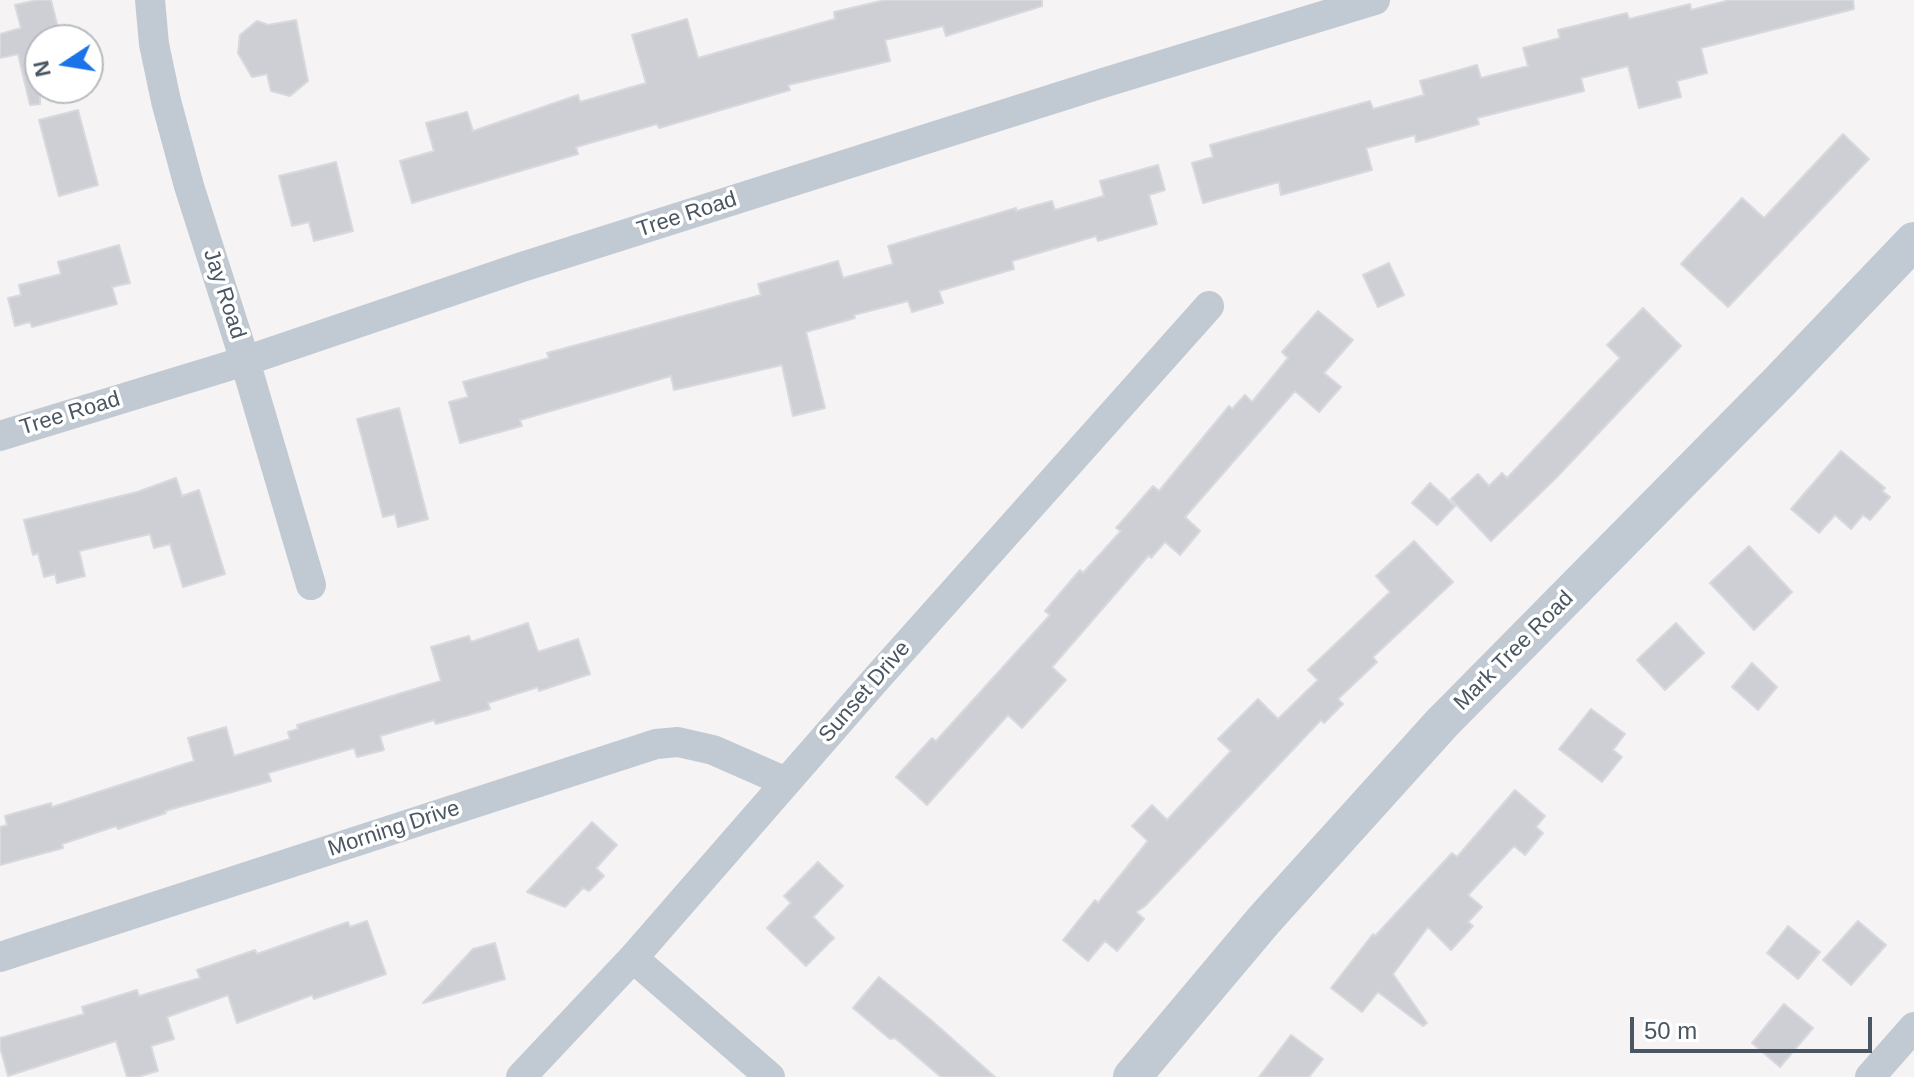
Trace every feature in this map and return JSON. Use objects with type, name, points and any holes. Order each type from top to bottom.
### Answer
[{"type":"street","name":"Jay Road","points":[[150,0],[154,44],[189,186],[311,585]]},
{"type":"street","name":"Tree Road","points":[[0,436],[245,361],[537,263],[1103,83],[1375,0]]},
{"type":"street","name":"Mark Tree Road","points":[[1132,1077],[1264,920],[1442,723],[1770,392],[1914,241]]},
{"type":"street","name":"Sunset Drive","points":[[521,1077],[633,958],[1209,306]]},
{"type":"street","name":"Morning Drive","points":[[0,957],[656,744],[678,742],[713,750],[786,782]]},
{"type":"street","points":[[633,958],[770,1077]]},
{"type":"street","points":[[1870,1077],[1910,1036]]},
{"type":"building","points":[[51,0],[57,24],[24,24],[24,80],[18,54],[0,58],[0,34],[21,28],[15,5]]},
{"type":"building","points":[[885,0],[1042,0],[1042,6],[946,36],[943,26],[885,40],[890,61],[788,85],[790,90],[659,128],[657,124],[576,147],[578,154],[412,203],[400,161],[434,151],[426,123],[467,112],[473,131],[578,95],[580,102],[646,83],[632,35],[687,19],[698,58],[835,19],[834,12]]},
{"type":"building","points":[[1730,0],[1853,0],[1854,9],[1701,48],[1707,73],[1677,81],[1681,97],[1639,108],[1628,66],[1581,78],[1584,91],[1477,118],[1479,124],[1416,142],[1415,135],[1366,148],[1372,170],[1281,195],[1279,182],[1203,203],[1192,163],[1213,157],[1210,145],[1370,101],[1373,109],[1424,95],[1420,81],[1477,65],[1481,78],[1528,66],[1523,48],[1560,38],[1558,30],[1627,13],[1629,19],[1690,4],[1691,10]]},
{"type":"building","points":[[296,20],[308,81],[290,96],[271,91],[267,74],[252,77],[238,53],[240,35],[257,21],[268,25]]},
{"type":"building","points":[[78,110],[98,185],[59,196],[39,120]]},
{"type":"building","points":[[1843,134],[1869,159],[1728,307],[1681,264],[1742,198],[1764,218]]},
{"type":"building","points":[[336,162],[353,231],[314,241],[309,222],[292,226],[279,176]]},
{"type":"building","points":[[1158,165],[1165,190],[1149,195],[1157,224],[1098,241],[1096,236],[1012,261],[1014,269],[939,291],[943,303],[912,312],[908,301],[806,332],[825,408],[793,416],[782,365],[674,390],[671,376],[520,420],[522,426],[460,443],[449,402],[468,397],[463,382],[549,358],[547,353],[761,295],[758,284],[838,261],[843,278],[893,264],[888,246],[1016,208],[1016,211],[1052,201],[1055,210],[1104,196],[1100,181]]},
{"type":"building","points":[[119,245],[130,283],[112,287],[117,304],[32,327],[30,322],[15,326],[8,298],[21,295],[19,285],[61,274],[58,262]]},
{"type":"building","points":[[1389,263],[1404,295],[1378,307],[1363,275]]},
{"type":"building","points":[[1643,308],[1681,346],[1556,478],[1491,541],[1451,499],[1478,474],[1489,486],[1502,473],[1507,478],[1620,358],[1607,345]]},
{"type":"building","points":[[1318,311],[1353,340],[1324,373],[1341,387],[1319,412],[1295,391],[1185,517],[1200,531],[1180,555],[1165,542],[1151,558],[1149,555],[1052,667],[1066,680],[1022,728],[1008,715],[927,805],[896,777],[932,738],[936,741],[1050,615],[1045,611],[1080,570],[1083,573],[1121,531],[1116,528],[1153,486],[1159,491],[1229,406],[1232,409],[1245,395],[1252,402],[1288,358],[1282,352]]},
{"type":"building","points":[[399,408],[428,519],[398,527],[395,514],[383,517],[357,419]]},
{"type":"building","points":[[1841,451],[1885,488],[1882,491],[1890,497],[1870,520],[1863,515],[1851,529],[1835,515],[1819,533],[1791,509]]},
{"type":"building","points":[[176,478],[182,496],[199,490],[225,574],[183,587],[170,544],[154,548],[150,534],[79,551],[85,576],[57,583],[55,574],[44,577],[38,553],[33,555],[24,520],[137,492]]},
{"type":"building","points":[[1430,483],[1455,506],[1437,525],[1412,503]]},
{"type":"building","points":[[1414,541],[1453,582],[1373,657],[1377,662],[1338,699],[1343,704],[1324,723],[1321,720],[1136,912],[1144,919],[1117,951],[1105,941],[1088,961],[1063,940],[1095,900],[1098,903],[1148,841],[1132,826],[1152,805],[1167,820],[1231,751],[1218,739],[1258,699],[1278,719],[1318,680],[1308,670],[1390,592],[1376,576]]},
{"type":"building","points":[[1749,546],[1792,592],[1754,630],[1710,583]]},
{"type":"building","points":[[528,623],[538,652],[578,639],[590,674],[539,691],[538,687],[488,703],[490,709],[436,724],[434,720],[380,736],[384,750],[357,757],[354,748],[268,773],[271,781],[165,811],[118,829],[116,826],[62,844],[63,848],[0,865],[0,827],[7,825],[5,816],[51,803],[52,807],[194,761],[188,738],[226,727],[234,756],[290,739],[288,732],[298,729],[297,725],[441,681],[431,647],[469,636],[471,642]]},
{"type":"building","points":[[1676,623],[1704,653],[1665,690],[1637,660]]},
{"type":"building","points":[[1752,663],[1777,687],[1758,710],[1732,687]]},
{"type":"building","points":[[1591,709],[1625,734],[1613,750],[1622,757],[1602,782],[1559,749]]},
{"type":"building","points":[[1515,790],[1545,816],[1536,827],[1543,833],[1525,855],[1514,846],[1468,895],[1482,907],[1468,922],[1473,926],[1451,950],[1428,927],[1393,974],[1427,1023],[1423,1026],[1378,992],[1362,1012],[1331,988],[1373,934],[1375,936],[1452,853],[1457,857]]},
{"type":"building","points":[[592,822],[617,845],[596,868],[604,876],[589,891],[583,888],[565,907],[527,892]]},
{"type":"building","points":[[818,862],[843,886],[813,917],[834,938],[806,966],[767,928],[791,903],[784,896]]},
{"type":"building","points":[[367,921],[386,974],[314,999],[312,995],[237,1023],[228,995],[167,1017],[174,1039],[151,1046],[158,1071],[137,1077],[127,1077],[116,1041],[8,1076],[0,1038],[84,1014],[82,1007],[137,990],[139,996],[200,978],[197,970],[255,950],[257,954],[348,922],[350,927]]},
{"type":"building","points":[[1858,921],[1886,945],[1851,985],[1823,960]]},
{"type":"building","points":[[1788,926],[1820,952],[1798,979],[1767,953]]},
{"type":"building","points":[[495,943],[505,979],[423,1003],[473,949]]},
{"type":"building","points":[[879,977],[995,1077],[941,1077],[853,1008]]},
{"type":"building","points":[[1784,1004],[1813,1028],[1780,1067],[1752,1043]]},
{"type":"building","points":[[1291,1035],[1323,1059],[1309,1077],[1259,1077]]}]
